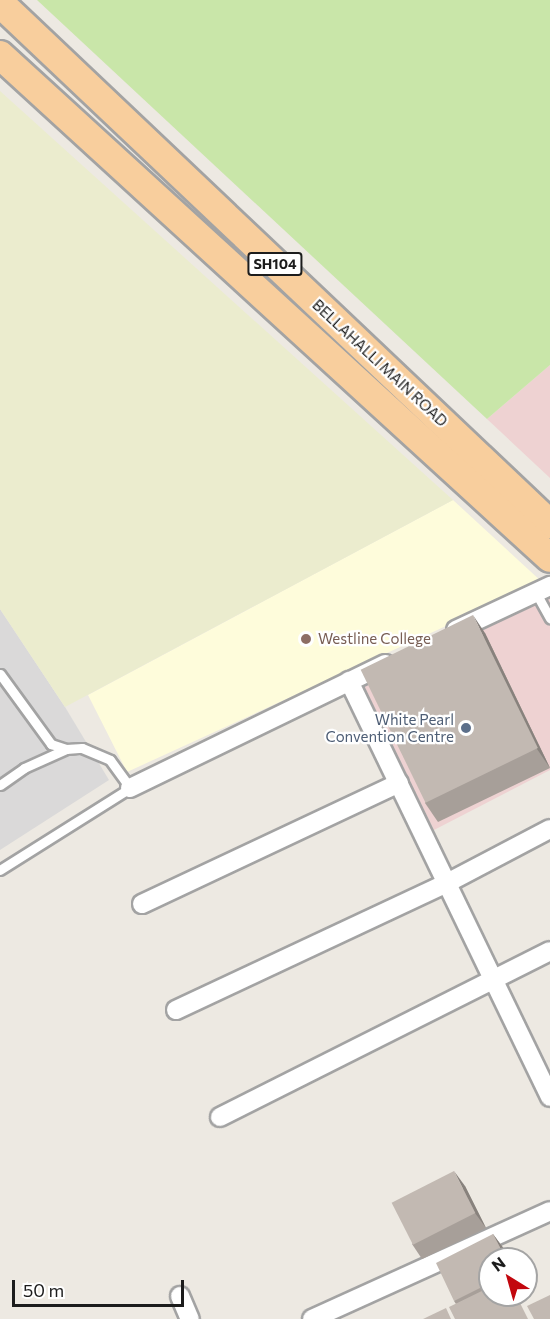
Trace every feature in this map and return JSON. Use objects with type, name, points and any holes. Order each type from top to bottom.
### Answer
[{"type":"main road","name":"BELLAHALLI MAIN ROAD","points":[[0,3],[550,524]]},
{"type":"main road","name":"BELLAHALLI MAIN ROAD","points":[[0,56],[550,558]]},
{"type":"street","points":[[442,637],[543,589]]},
{"type":"street","points":[[130,788],[401,656]]},
{"type":"street","points":[[349,681],[494,980],[546,1078],[550,1097]]},
{"type":"street","points":[[142,904],[399,783]]},
{"type":"street","points":[[176,1010],[447,883],[550,829]]},
{"type":"street","points":[[220,1116],[550,951]]},
{"type":"street","points":[[312,1319],[550,1211]]},
{"type":"street","points":[[180,1296],[190,1319]]},
{"type":"lane","points":[[543,589],[550,618]]},
{"type":"lane","points":[[0,674],[51,744],[66,749]]},
{"type":"lane","points":[[0,785],[24,768],[66,749],[82,748],[110,760],[130,788],[0,870]]},
{"type":"shaded area","points":[[550,365],[550,478],[487,419]]},
{"type":"shaded area","name":"Westline College","points":[[453,500],[542,582],[127,772],[88,695]]},
{"type":"shaded area","name":"White Pearl Convention Centre","points":[[550,597],[550,770],[434,830],[362,686]]},
{"type":"shaded area","points":[[0,609],[65,707],[109,780],[0,850]]},
{"type":"green space","points":[[37,0],[550,0],[550,365],[487,419]]},
{"type":"green space","points":[[0,91],[453,500],[65,707],[0,609]]},
{"type":"building","name":"White Pearl Convention Centre","points":[[473,615],[538,748],[426,803],[361,670]]},
{"type":"building","points":[[454,1171],[475,1213],[413,1245],[392,1203]]},
{"type":"building","points":[[493,1234],[500,1247],[478,1247],[478,1289],[454,1301],[436,1263]]},
{"type":"building","points":[[478,1293],[478,1307],[522,1307],[528,1319],[455,1319],[449,1307]]},
{"type":"building","points":[[550,1295],[550,1319],[534,1319],[528,1307],[538,1307],[538,1301]]},
{"type":"building","points":[[446,1308],[451,1319],[423,1319]]},
{"type":"place","name":"Westline College","points":[[306,639]]},
{"type":"place","name":"White Pearl Convention Centre","points":[[466,728]]}]
